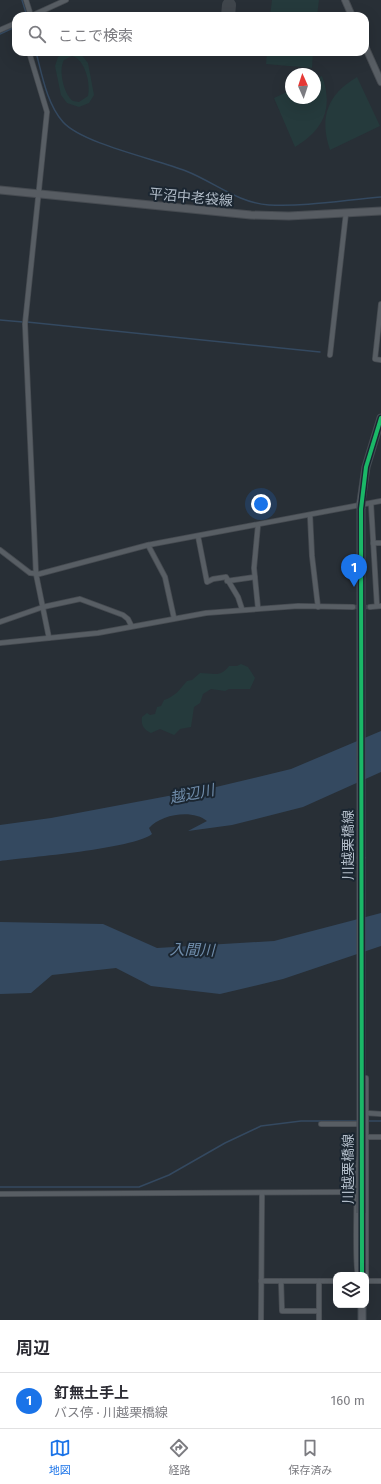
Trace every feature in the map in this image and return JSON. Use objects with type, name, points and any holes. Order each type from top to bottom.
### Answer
[{"type":"main road","name":"平沼中老袋線","points":[[0,190],[251,215],[289,216],[381,210]]},
{"type":"main road","name":"川越栗橋線","points":[[362,1272],[361,506],[366,467],[381,418]]},
{"type":"main road","points":[[362,1308],[362,1320]]},
{"type":"street","points":[[26,0],[30,12]]},
{"type":"street","points":[[40,12],[66,0]]},
{"type":"street","points":[[345,0],[350,12]]},
{"type":"street","points":[[0,30],[12,25]]},
{"type":"street","points":[[369,55],[381,82]]},
{"type":"street","points":[[30,56],[47,112],[25,324],[36,574],[49,638]]},
{"type":"street","points":[[330,355],[346,213]]},
{"type":"street","points":[[381,304],[375,359],[381,360]]},
{"type":"street","points":[[0,550],[30,572],[36,574],[55,571],[148,545],[381,501]]},
{"type":"street","points":[[370,504],[379,606],[370,607]]},
{"type":"street","points":[[310,515],[312,562],[318,607]]},
{"type":"street","points":[[258,525],[255,577],[258,608]]},
{"type":"street","points":[[198,536],[207,582],[226,577],[238,597],[242,609]]},
{"type":"street","points":[[373,543],[381,543]]},
{"type":"street","points":[[148,545],[165,577],[174,618]]},
{"type":"street","points":[[228,581],[255,577]]},
{"type":"street","points":[[0,622],[43,607],[83,600],[124,615],[131,625]]},
{"type":"street","points":[[0,643],[98,632],[174,618],[242,609],[353,607]]},
{"type":"street","points":[[366,1078],[366,1272]]},
{"type":"street","points":[[366,1113],[381,1114]]},
{"type":"street","points":[[321,1124],[366,1124]]},
{"type":"street","points":[[366,1137],[381,1137]]},
{"type":"street","points":[[358,1272],[357,1161],[367,1149]]},
{"type":"street","points":[[0,1194],[357,1192]]},
{"type":"street","points":[[261,1320],[262,1193]]},
{"type":"street","points":[[261,1281],[333,1281]]},
{"type":"street","points":[[281,1281],[282,1311],[319,1311]]},
{"type":"street","points":[[319,1281],[319,1320]]},
{"type":"street","points":[[369,1281],[381,1281]]},
{"type":"green space","points":[[272,0],[319,0],[318,12],[270,12]]},
{"type":"green space","points":[[60,56],[72,56],[82,56],[88,63],[94,95],[89,103],[79,107],[67,103],[61,95],[55,66]],"holes":[[[72,56],[77,58],[84,67],[89,85],[88,96],[79,102],[73,101],[70,98],[65,88],[62,76],[62,64],[64,60]]]},
{"type":"green space","points":[[267,56],[313,56],[312,68],[266,64]]},
{"type":"green space","points":[[321,76],[327,99],[324,118],[313,133],[295,147],[274,98],[285,93],[285,104],[321,104]]},
{"type":"green space","points":[[357,77],[380,126],[330,150],[325,127],[328,108],[332,99],[339,91]]},
{"type":"green space","points":[[241,664],[248,667],[255,678],[250,689],[229,689],[225,691],[211,689],[203,694],[200,703],[194,707],[191,727],[180,729],[174,735],[160,729],[151,733],[143,726],[142,717],[147,713],[150,715],[155,714],[157,707],[161,706],[164,700],[174,695],[187,681],[192,680],[200,673],[219,673],[226,670],[229,666],[237,666]]},
{"type":"water","name":"越辺川","points":[[381,731],[381,772],[303,807],[232,825],[188,831],[207,821],[194,815],[186,814],[169,816],[154,823],[149,828],[152,834],[124,844],[80,852],[0,861],[0,825],[51,818],[216,787],[291,769]]},
{"type":"water","name":"入間川","points":[[381,913],[381,946],[283,979],[220,994],[151,986],[116,968],[52,975],[31,993],[0,994],[0,922],[103,924],[157,948],[274,941]]},
{"type":"waterway","points":[[22,0],[26,12]]},
{"type":"waterway","points":[[0,34],[12,28]]},
{"type":"waterway","points":[[37,56],[49,98],[57,115],[73,130],[103,144],[173,166],[236,196],[258,203],[269,205],[297,205],[381,197]]},
{"type":"waterway","points":[[0,320],[23,322]]},
{"type":"waterway","points":[[27,322],[320,352]]},
{"type":"waterway","points":[[0,1187],[139,1187],[169,1175],[225,1143],[261,1126],[301,1121],[359,1121]]},
{"type":"waterway","points":[[367,1121],[381,1121]]},
{"type":"taxiway","points":[[228,12],[229,5]]},
{"type":"tunnel","points":[[353,607],[370,607]]},
{"type":"transit line","points":[[362,1272],[361,509],[366,467],[381,418]]},
{"type":"place","name":"釘無土手上","points":[[354,587]]}]
